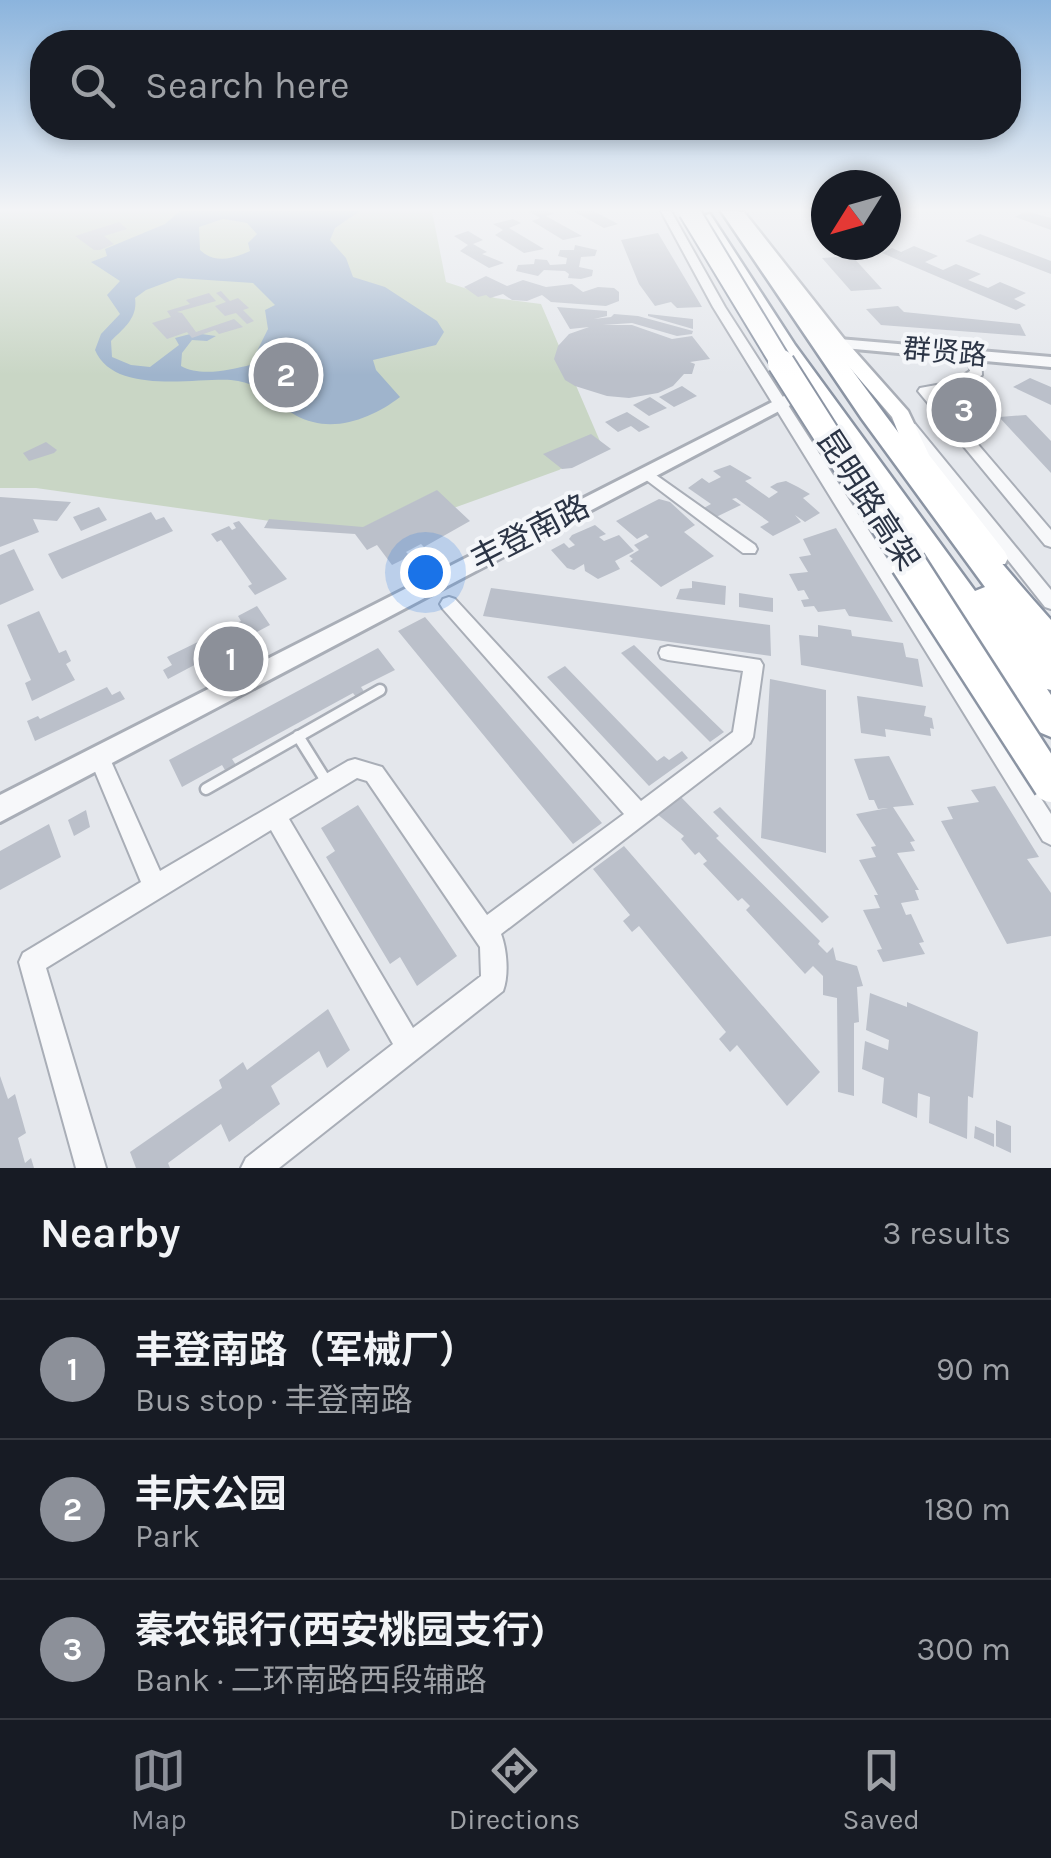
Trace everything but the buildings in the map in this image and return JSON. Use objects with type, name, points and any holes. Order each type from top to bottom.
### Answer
[{"type":"highway","name":"昆明路高架","points":[[722,266],[806,406],[1051,784]]},
{"type":"highway","points":[[734,266],[786,348],[984,611],[1051,677]]},
{"type":"highway","points":[[750,266],[984,611],[1051,722]]},
{"type":"highway","name":"昆明路高架","points":[[770,266],[871,414],[1051,654]]},
{"type":"highway","points":[[993,576],[1051,641]]},
{"type":"main road","points":[[710,266],[784,396],[1051,784]]},
{"type":"main road","points":[[776,266],[900,415],[919,457],[1051,630]]},
{"type":"street","points":[[700,266],[1051,834]]},
{"type":"street","name":"群贤路","points":[[838,344],[1051,362]]},
{"type":"street","points":[[976,354],[977,372],[957,384],[924,391],[1051,541]]},
{"type":"street","name":"丰登南路","points":[[0,809],[646,473],[784,396]]},
{"type":"street","name":"丰登南路","points":[[0,792],[784,396]]},
{"type":"street","points":[[900,415],[1051,602]]},
{"type":"street","points":[[646,473],[749,549]]},
{"type":"street","points":[[449,604],[639,815]]},
{"type":"street","points":[[484,932],[743,737],[753,666],[668,652]]},
{"type":"street","points":[[99,758],[155,887]]},
{"type":"street","points":[[92,1168],[32,962],[355,768],[374,774],[492,943],[494,982],[256,1168]]},
{"type":"street","points":[[276,816],[410,1048]]},
{"type":"lane","points":[[206,790],[380,690]]},
{"type":"lane","points":[[298,736],[328,784]]},
{"type":"green space","points":[[0,266],[443,266],[446,282],[495,298],[541,304],[602,446],[559,470],[376,536],[36,488],[0,488]]},
{"type":"water","points":[[96,266],[349,266],[353,277],[385,287],[437,321],[444,332],[436,345],[373,360],[376,370],[400,397],[370,415],[324,424],[292,413],[244,382],[136,379],[105,364],[95,350],[101,334],[120,314],[107,295],[120,281]],"holes":[[[178,278],[253,283],[275,305],[265,310],[268,329],[250,365],[206,372],[181,366],[182,353],[192,340],[207,341],[216,336],[194,333],[175,338],[179,345],[150,367],[112,357],[111,341],[132,317],[135,298],[146,290]]]},
{"type":"place","name":"丰庆公园","points":[[286,375]]},
{"type":"place","name":"秦农银行(西安桃园支行)","points":[[964,410]]},
{"type":"place","name":"丰登南路（军械厂）","points":[[231,659]]}]
